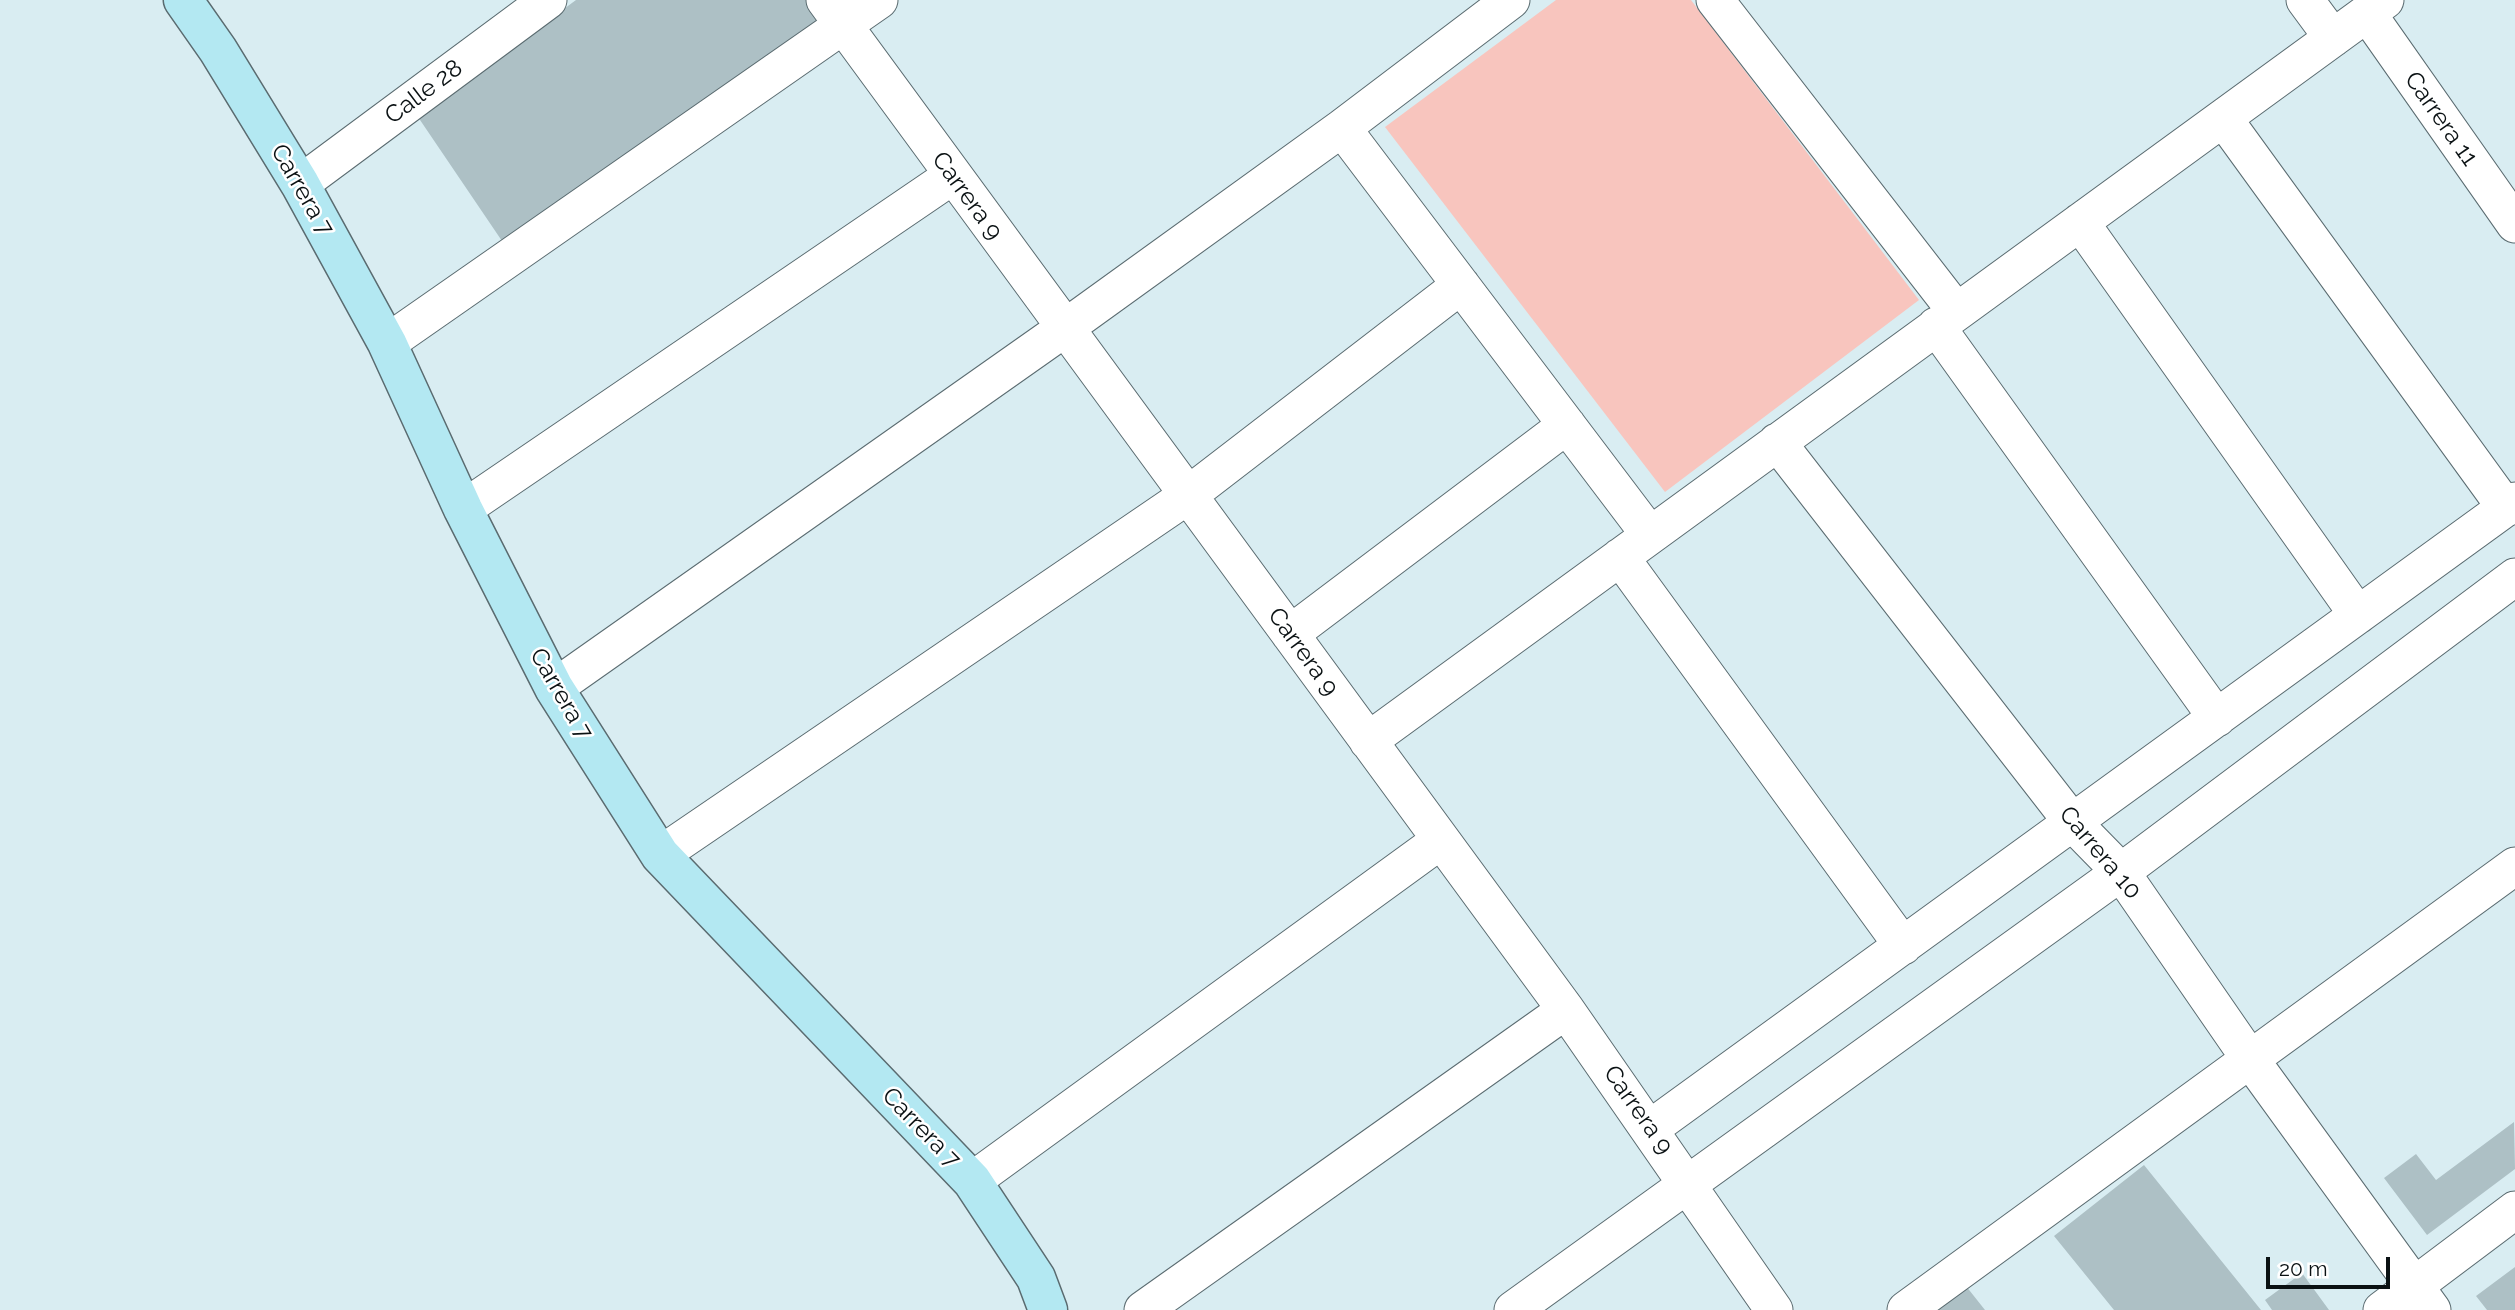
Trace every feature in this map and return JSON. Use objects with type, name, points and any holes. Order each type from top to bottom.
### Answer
[{"type":"street","name":"Carrera 7","points":[[183,0],[218,50],[300,184],[387,342],[463,509],[554,688],[660,855],[972,1181],[1036,1278],[1048,1310]]},
{"type":"street","name":"Calle 28","points":[[300,184],[548,0]]},
{"type":"street","points":[[387,342],[834,14],[879,0]]},
{"type":"street","points":[[1716,0],[1946,318],[2217,718]]},
{"type":"street","points":[[2305,0],[2333,38]]},
{"type":"street","points":[[554,688],[1065,328],[1342,128],[1493,5]]},
{"type":"street","points":[[1368,741],[2376,7]]},
{"type":"street","name":"Carrera 11","points":[[2376,7],[2515,224]]},
{"type":"street","name":"Carrera 9","points":[[834,14],[1566,1010],[1651,1128],[1774,1310]]},
{"type":"street","points":[[1651,1128],[2510,505],[2223,118]]},
{"type":"street","points":[[1342,128],[1650,535]]},
{"type":"street","points":[[463,509],[952,176]]},
{"type":"street","points":[[2080,222],[2358,615]]},
{"type":"street","points":[[660,855],[1187,496],[1461,285]]},
{"type":"street","points":[[1290,634],[1567,425]]},
{"type":"street","name":"Carrera 10","points":[[1777,442],[2073,823],[2121,873],[2250,1059],[2423,1298]]},
{"type":"street","points":[[1620,557],[1903,946]]},
{"type":"street","points":[[1513,1310],[2121,873],[2515,577]]},
{"type":"street","points":[[972,1181],[1441,839]]},
{"type":"street","points":[[1906,1310],[2515,866]]},
{"type":"street","points":[[1143,1310],[1566,1010]]},
{"type":"street","points":[[2382,1310],[2423,1298],[2515,1210]]},
{"type":"shaded area","points":[[1556,0],[1691,0],[1919,300],[1665,492],[1385,127]]},
{"type":"building","points":[[576,0],[806,0],[820,19],[502,241],[418,117]]},
{"type":"building","points":[[2514,1122],[2515,1169],[2427,1235],[2384,1178],[2416,1154],[2436,1180]]},
{"type":"building","points":[[2144,1165],[2261,1310],[2114,1310],[2054,1236]]},
{"type":"building","points":[[2515,1267],[2515,1310],[2487,1310],[2476,1296]]},
{"type":"building","points":[[2302,1273],[2329,1310],[2272,1310],[2265,1300]]},
{"type":"building","points":[[1962,1281],[1985,1310],[1926,1310]]}]
